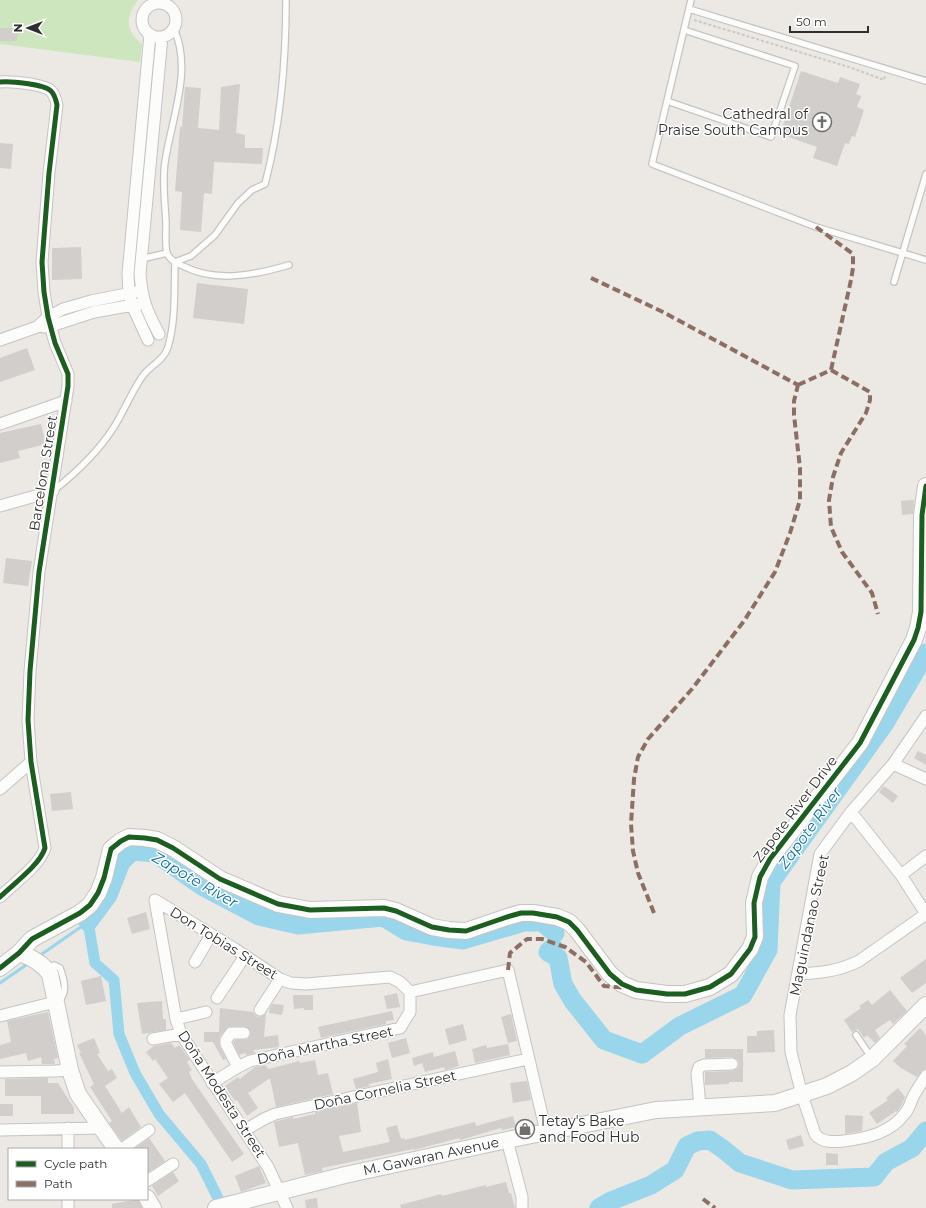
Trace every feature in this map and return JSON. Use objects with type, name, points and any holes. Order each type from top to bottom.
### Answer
[{"type":"street","points":[[160,2],[171,7],[175,14],[176,21],[174,29],[169,34],[162,37],[150,34],[145,30],[142,24],[144,11],[149,6],[160,2]]},
{"type":"street","points":[[148,340],[132,305],[129,294],[128,274],[129,248],[150,34]]},
{"type":"street","points":[[159,334],[144,304],[141,292],[140,274],[162,37]]},
{"type":"street","name":"Barcelona Street","points":[[0,82],[43,86],[50,90],[55,96],[57,106],[49,173],[42,262],[44,292],[50,322],[55,343],[68,374],[68,386],[53,491],[39,572],[30,672],[28,720],[31,762],[45,848],[43,855],[38,862],[0,897]]},
{"type":"street","points":[[50,322],[63,309],[91,301],[141,292]]},
{"type":"street","points":[[0,340],[50,322],[94,312],[144,304]]},
{"type":"street","points":[[0,424],[66,401]]},
{"type":"street","name":"Zapote River Drive","points":[[0,968],[23,954],[32,939],[80,913],[90,905],[98,893],[104,878],[111,849],[125,839],[145,838],[157,840],[173,848],[220,879],[278,904],[310,910],[384,908],[432,927],[466,931],[507,917],[521,914],[533,913],[557,917],[569,922],[577,930],[610,974],[622,984],[636,990],[667,994],[685,994],[710,986],[731,974],[750,949],[755,937],[754,903],[760,878],[770,859],[860,743],[914,640],[921,612],[922,514],[926,486]]},
{"type":"street","points":[[0,506],[53,491]]},
{"type":"street","name":"Maguindanao Street","points":[[926,716],[893,764],[851,812],[820,854],[790,1015],[792,1052],[802,1095],[818,1139],[839,1142],[865,1138],[892,1127],[907,1111],[914,1095],[926,1076]]},
{"type":"street","points":[[0,789],[31,762]]},
{"type":"street","points":[[893,764],[926,779]]},
{"type":"street","points":[[798,974],[825,973],[850,966],[926,914],[901,875],[851,812]]},
{"type":"street","points":[[901,875],[926,856]]},
{"type":"street","name":"Don Tobias Street","points":[[155,900],[280,979],[291,983],[306,984],[390,977],[400,982],[410,992]]},
{"type":"street","name":"Doña Modesta Street","points":[[155,900],[176,1019],[181,1034],[268,1167],[287,1208]]},
{"type":"street","points":[[194,962],[211,935]]},
{"type":"street","points":[[23,954],[43,967],[50,974],[70,1070],[78,1094],[115,1148]]},
{"type":"street","points":[[217,998],[244,956]]},
{"type":"street","points":[[410,992],[508,970],[546,1132]]},
{"type":"street","points":[[260,1010],[280,979]]},
{"type":"street","name":"Doña Martha Street","points":[[212,1083],[250,1061],[400,1028],[410,1012],[410,992]]},
{"type":"street","points":[[0,1016],[55,1002]]},
{"type":"street","name":"M. Gawaran Avenue","points":[[216,1208],[279,1191],[507,1140],[656,1110],[775,1103],[827,1086],[852,1073],[872,1059],[926,1005]]},
{"type":"street","points":[[176,1019],[206,1012]]},
{"type":"street","points":[[238,1067],[226,1044],[226,1040],[231,1033],[244,1033]]},
{"type":"street","points":[[153,1039],[181,1034]]},
{"type":"street","name":"Doña Cornelia Street","points":[[245,1130],[275,1114],[528,1059]]},
{"type":"street","points":[[700,1108],[697,1073],[699,1067],[704,1065],[732,1064]]},
{"type":"street","points":[[0,1072],[70,1070]]},
{"type":"street","points":[[68,1128],[69,1147]]},
{"type":"street","points":[[0,1130],[101,1128]]},
{"type":"street","points":[[123,1148],[149,1130]]},
{"type":"street","points":[[507,1140],[522,1197],[522,1208]]},
{"type":"street","points":[[148,1180],[172,1164]]},
{"type":"lane","points":[[175,262],[191,256],[215,235],[238,203],[252,190],[265,184],[278,128],[284,76],[286,0]]},
{"type":"lane","points":[[691,0],[652,164],[816,227],[926,260]]},
{"type":"lane","points":[[689,9],[926,81]]},
{"type":"lane","points":[[174,29],[179,43],[181,67],[177,101],[164,164],[167,253],[175,262],[190,270],[221,276],[242,276],[289,265]]},
{"type":"lane","points":[[667,101],[771,138],[795,66],[684,30]]},
{"type":"lane","points":[[894,282],[926,174]]},
{"type":"lane","points":[[141,259],[167,253]]},
{"type":"lane","points":[[53,491],[71,478],[91,458],[114,428],[143,375],[159,361],[167,349],[173,324],[175,262]]},
{"type":"lane","points":[[856,1035],[872,1059]]},
{"type":"path","points":[[687,18],[852,68],[884,80],[887,69]]},
{"type":"green space","points":[[0,0],[138,0],[131,12],[129,26],[133,35],[142,44],[140,62],[0,44]]},
{"type":"building","points":[[0,28],[17,28],[17,41],[0,41]]},
{"type":"building","name":"Cathedral of Praise South Campus","points":[[801,71],[838,83],[840,77],[860,84],[856,94],[861,96],[857,107],[864,110],[855,137],[852,136],[849,144],[845,143],[837,166],[813,158],[817,147],[780,134]]},
{"type":"building","points":[[240,84],[236,133],[245,135],[245,148],[263,148],[262,164],[214,162],[212,194],[204,193],[201,232],[180,230],[182,192],[175,191],[185,87],[201,88],[198,128],[219,130],[221,87]]},
{"type":"building","points":[[0,143],[13,144],[11,169],[0,168]]},
{"type":"building","points":[[81,247],[82,279],[52,280],[52,248]]},
{"type":"building","points":[[197,283],[248,289],[244,324],[193,318]]},
{"type":"building","points":[[27,348],[35,370],[0,382],[0,358]]},
{"type":"building","points":[[41,424],[46,444],[18,451],[20,458],[0,463],[0,433]]},
{"type":"building","points":[[914,500],[913,514],[902,515],[901,501]]},
{"type":"building","points":[[6,558],[32,561],[28,586],[3,583]]},
{"type":"building","points":[[918,751],[926,755],[926,765],[914,758]]},
{"type":"building","points":[[884,786],[898,796],[893,803],[879,792]]},
{"type":"building","points":[[71,792],[73,809],[52,811],[50,794]]},
{"type":"building","points":[[146,912],[150,929],[132,934],[127,918]]},
{"type":"building","points":[[926,959],[926,983],[912,993],[900,978]]},
{"type":"building","points":[[101,976],[106,1001],[86,1005],[81,981]]},
{"type":"building","points":[[890,990],[907,1011],[893,1024],[890,1020],[875,1030],[880,1038],[875,1043],[867,1035],[864,1038],[858,1029],[852,1032],[844,1020],[861,1008],[859,1006],[868,1000],[872,1005]]},
{"type":"building","points":[[397,993],[400,1007],[387,1009],[384,996]]},
{"type":"building","points":[[293,995],[313,995],[313,1010],[304,1010],[304,1008],[294,1009]]},
{"type":"building","points":[[162,1001],[163,1019],[166,1019],[166,1030],[142,1034],[137,1003]]},
{"type":"building","points":[[272,1004],[284,1005],[282,1015],[269,1013]]},
{"type":"building","points":[[220,1008],[253,1012],[259,1017],[266,1014],[264,1037],[278,1035],[279,1047],[253,1050],[255,1053],[246,1055],[245,1053],[239,1055],[233,1042],[235,1040],[248,1039],[251,1033],[250,1030],[244,1026],[228,1027],[220,1036],[219,1040],[220,1047],[226,1059],[223,1060],[213,1042],[204,1042],[204,1032],[219,1032]]},
{"type":"building","points":[[392,1011],[394,1020],[386,1021],[386,1024],[321,1038],[318,1027]]},
{"type":"building","points":[[48,1012],[58,1058],[54,1059],[55,1064],[42,1064],[41,1057],[28,1061],[26,1053],[0,1059],[0,1045],[11,1042],[7,1021]]},
{"type":"building","points":[[511,1014],[517,1041],[508,1043],[501,1017]]},
{"type":"building","points":[[463,1024],[467,1040],[449,1045],[445,1029]]},
{"type":"building","points":[[920,1028],[926,1035],[926,1069],[923,1070],[917,1077],[901,1068],[893,1061],[907,1046],[904,1044]]},
{"type":"building","points":[[774,1030],[775,1052],[747,1053],[747,1036],[757,1036],[757,1031]]},
{"type":"building","points":[[94,1038],[100,1053],[97,1054],[108,1071],[112,1069],[117,1078],[105,1086],[122,1113],[129,1107],[141,1127],[122,1141],[109,1123],[112,1121],[90,1087],[94,1084],[79,1053],[81,1053],[77,1045]]},
{"type":"building","points":[[406,1038],[410,1053],[392,1058],[388,1043]]},
{"type":"building","points":[[171,1043],[175,1048],[179,1045],[190,1060],[187,1062],[192,1070],[189,1072],[192,1079],[244,1154],[232,1162],[185,1093],[173,1102],[159,1084],[168,1078],[155,1059],[153,1061],[146,1052],[154,1046]]},
{"type":"building","points":[[508,1044],[510,1055],[475,1063],[472,1049],[486,1045],[487,1048]]},
{"type":"building","points":[[705,1049],[743,1049],[743,1082],[705,1085],[705,1072],[733,1071],[738,1068],[739,1064],[738,1060],[732,1057],[705,1058]]},
{"type":"building","points":[[455,1051],[459,1066],[445,1070],[444,1067],[425,1072],[422,1063],[414,1066],[412,1058],[433,1052],[434,1057]]},
{"type":"building","points":[[388,1059],[392,1079],[369,1084],[370,1086],[356,1089],[353,1079],[378,1072],[376,1063]]},
{"type":"building","points":[[315,1060],[318,1075],[328,1073],[333,1094],[276,1107],[270,1078],[248,1093],[258,1108],[247,1116],[237,1100],[235,1101],[225,1086],[238,1077],[240,1079],[255,1067],[265,1065],[269,1069],[299,1061],[300,1063]]},
{"type":"building","points":[[48,1078],[48,1083],[58,1083],[74,1108],[74,1114],[41,1114],[41,1096],[5,1096],[5,1079]]},
{"type":"building","points":[[527,1081],[531,1100],[513,1103],[510,1083]]},
{"type":"building","points":[[898,1088],[905,1097],[901,1106],[897,1112],[896,1111],[877,1124],[869,1113],[888,1100],[886,1098]]},
{"type":"building","points":[[357,1103],[361,1132],[339,1136],[343,1152],[390,1142],[386,1128],[397,1125],[401,1139],[404,1138],[405,1140],[475,1122],[476,1126],[513,1116],[516,1127],[502,1130],[501,1128],[460,1140],[459,1138],[414,1150],[322,1168],[323,1171],[305,1175],[298,1143],[279,1147],[274,1122],[293,1117],[293,1119],[315,1114],[315,1112]]},
{"type":"building","points":[[0,1104],[13,1104],[13,1116],[0,1116]]},
{"type":"building","points":[[845,1115],[863,1116],[862,1131],[845,1134]]},
{"type":"building","points":[[801,1135],[804,1146],[789,1150],[786,1140]]},
{"type":"building","points":[[149,1138],[165,1161],[148,1172],[148,1148],[135,1148]]},
{"type":"building","points":[[826,1153],[838,1154],[838,1165],[826,1165]]},
{"type":"building","points":[[259,1166],[266,1183],[241,1192],[235,1176]]},
{"type":"building","points":[[173,1172],[179,1181],[158,1196],[152,1186]]},
{"type":"building","points":[[506,1182],[515,1208],[401,1208],[400,1205],[441,1194],[442,1196],[486,1185],[486,1187]]},
{"type":"building","points":[[317,1198],[318,1208],[306,1208],[305,1200]]},
{"type":"building","points":[[138,1200],[142,1208],[112,1208],[112,1204]]},
{"type":"waterway","name":"Zapote River","points":[[553,947],[548,952],[558,958],[563,984],[573,1001],[604,1040],[642,1054],[680,1026],[743,995],[768,950],[771,882],[885,723],[926,653]]},
{"type":"waterway","name":"Zapote River","points":[[88,922],[108,895],[121,862],[132,851],[155,853],[202,886],[259,916],[298,925],[383,917],[406,931],[463,940],[524,922],[542,922],[555,933]]},
{"type":"waterway","name":"Zapote River","points":[[39,956],[88,922]]},
{"type":"waterway","points":[[88,922],[95,963],[114,980],[119,1034],[135,1073],[159,1114],[201,1164],[223,1208]]},
{"type":"waterway","name":"Zapote River","points":[[0,983],[29,963]]},
{"type":"waterway","points":[[599,1208],[611,1201],[651,1185],[675,1170],[687,1146],[698,1141],[710,1140],[740,1163],[792,1180],[874,1177],[886,1162],[912,1148],[926,1131]]},
{"type":"marked path","points":[[816,227],[853,254],[851,280],[831,370]]},
{"type":"marked path","points":[[591,278],[663,312],[798,385]]},
{"type":"marked path","points":[[831,370],[870,392],[870,400],[866,413],[841,453],[833,477],[829,500],[831,527],[842,552],[872,593],[878,614]]},
{"type":"marked path","points":[[798,385],[831,370]]},
{"type":"marked path","points":[[654,913],[638,873],[633,851],[631,824],[634,779],[638,757],[648,739],[692,689],[744,621],[775,572],[790,533],[800,500],[800,468],[794,415],[794,401],[798,385]]},
{"type":"marked path","points":[[508,970],[510,953],[527,939],[542,939],[565,947],[586,962],[604,986],[626,988]]},
{"type":"marked path","points":[[703,1199],[715,1208]]},
{"type":"cycle path","points":[[0,82],[41,86],[51,91],[57,105],[49,173],[42,262],[44,292],[48,317],[55,343],[68,374],[68,386],[39,572],[30,671],[28,720],[31,762],[45,848],[38,861],[32,868],[0,897]]},
{"type":"cycle path","points":[[0,968],[19,953],[32,939],[80,913],[90,905],[98,893],[104,878],[111,849],[129,837],[157,840],[173,848],[220,879],[278,904],[310,910],[384,908],[396,911],[432,927],[466,931],[521,913],[533,913],[557,917],[569,922],[577,930],[610,974],[622,984],[636,990],[667,994],[685,994],[710,987],[731,974],[750,949],[755,937],[754,903],[760,877],[770,859],[860,743],[914,640],[921,612],[922,515],[926,486]]},
{"type":"place","name":"Cathedral of Praise South Campus","points":[[822,122]]},
{"type":"place","name":"Tetay's Bake and Food Hub","points":[[525,1129]]}]
